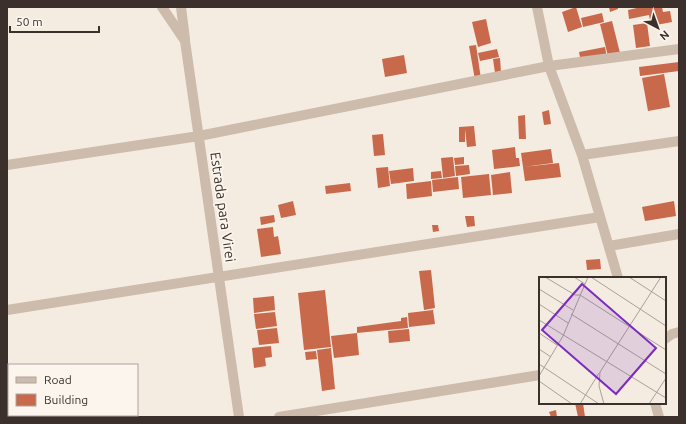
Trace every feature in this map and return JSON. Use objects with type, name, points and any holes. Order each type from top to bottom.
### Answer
[{"type":"street","name":"Estrada para Virei","points":[[162,7],[185,41],[239,417]]},
{"type":"street","points":[[181,7],[185,41]]},
{"type":"street","points":[[537,7],[549,66],[582,155],[618,277]]},
{"type":"street","points":[[7,165],[199,136],[549,66],[679,49]]},
{"type":"street","points":[[582,155],[679,141]]},
{"type":"street","points":[[7,310],[600,216]]},
{"type":"street","points":[[609,246],[679,234]]},
{"type":"street","points":[[666,338],[672,334],[679,332]]},
{"type":"street","points":[[279,417],[539,375]]},
{"type":"street","points":[[655,404],[659,417]]},
{"type":"building","points":[[576,7],[582,27],[568,32],[562,12]]},
{"type":"building","points":[[609,7],[618,7],[618,9],[610,12]]},
{"type":"building","points":[[641,7],[662,7],[663,12],[670,11],[672,22],[651,26],[649,15],[629,19],[628,10]]},
{"type":"building","points":[[602,13],[604,22],[583,27],[581,18]]},
{"type":"building","points":[[486,19],[491,43],[478,47],[472,22]]},
{"type":"building","points":[[612,21],[620,53],[608,56],[600,24]]},
{"type":"building","points":[[647,23],[650,46],[636,48],[633,25]]},
{"type":"building","points":[[476,45],[481,79],[475,80],[469,46]]},
{"type":"building","points":[[605,47],[607,58],[581,63],[579,52]]},
{"type":"building","points":[[497,49],[499,57],[480,61],[478,53]]},
{"type":"building","points":[[404,55],[407,73],[385,77],[382,59]]},
{"type":"building","points":[[500,58],[501,72],[495,73],[493,59]]},
{"type":"building","points":[[679,62],[679,71],[640,76],[639,67]]},
{"type":"building","points":[[664,74],[670,107],[648,111],[642,78]]},
{"type":"building","points":[[549,110],[551,124],[544,125],[542,112]]},
{"type":"building","points":[[525,115],[526,139],[519,139],[518,116]]},
{"type":"building","points":[[474,126],[476,146],[467,147],[465,129],[465,142],[459,142],[459,127]]},
{"type":"building","points":[[383,134],[385,155],[374,156],[372,135]]},
{"type":"building","points":[[515,147],[516,158],[519,158],[520,166],[494,169],[492,150]]},
{"type":"building","points":[[551,149],[553,163],[523,167],[521,153]]},
{"type":"building","points":[[453,157],[455,176],[443,178],[441,158]]},
{"type":"building","points":[[464,157],[464,164],[455,165],[454,158]]},
{"type":"building","points":[[559,163],[561,177],[525,181],[523,167]]},
{"type":"building","points":[[469,165],[470,174],[456,176],[455,166]]},
{"type":"building","points":[[388,167],[390,186],[378,188],[376,168]]},
{"type":"building","points":[[413,168],[414,181],[391,184],[389,171]]},
{"type":"building","points":[[441,171],[442,178],[431,179],[431,172]]},
{"type":"building","points":[[510,172],[512,193],[493,195],[491,175]]},
{"type":"building","points":[[489,174],[491,195],[463,198],[461,177]]},
{"type":"building","points":[[458,177],[459,189],[433,192],[432,180]]},
{"type":"building","points":[[431,181],[432,196],[407,199],[406,184]]},
{"type":"building","points":[[350,183],[351,191],[326,194],[325,186]]},
{"type":"building","points":[[293,201],[296,215],[281,218],[278,205]]},
{"type":"building","points":[[674,201],[676,216],[645,221],[642,207]]},
{"type":"building","points":[[274,215],[275,222],[261,225],[260,217]]},
{"type":"building","points":[[465,216],[474,216],[475,226],[467,227]]},
{"type":"building","points":[[432,225],[438,225],[439,231],[433,232]]},
{"type":"building","points":[[273,227],[274,237],[278,236],[281,254],[261,257],[257,229]]},
{"type":"building","points":[[600,259],[601,269],[587,270],[586,260]]},
{"type":"building","points":[[431,270],[435,308],[424,310],[419,271]]},
{"type":"building","points":[[325,290],[331,347],[304,350],[298,293]]},
{"type":"building","points":[[274,296],[275,310],[254,313],[253,298]]},
{"type":"building","points":[[433,310],[435,324],[409,327],[408,313]]},
{"type":"building","points":[[275,312],[277,326],[256,329],[254,314]]},
{"type":"building","points":[[407,317],[408,328],[357,333],[357,327],[401,321],[401,318]]},
{"type":"building","points":[[277,328],[279,343],[259,345],[257,330]]},
{"type":"building","points":[[409,329],[410,341],[389,343],[388,331]]},
{"type":"building","points":[[357,333],[359,355],[334,358],[331,336]]},
{"type":"building","points":[[271,346],[272,357],[265,358],[266,366],[254,368],[252,348]]},
{"type":"building","points":[[331,348],[335,389],[322,391],[317,350]]},
{"type":"building","points":[[316,351],[317,359],[306,360],[305,352]]},
{"type":"building","points":[[575,404],[583,404],[585,417],[578,417]]},
{"type":"building","points":[[556,410],[557,417],[551,417],[549,412]]}]
